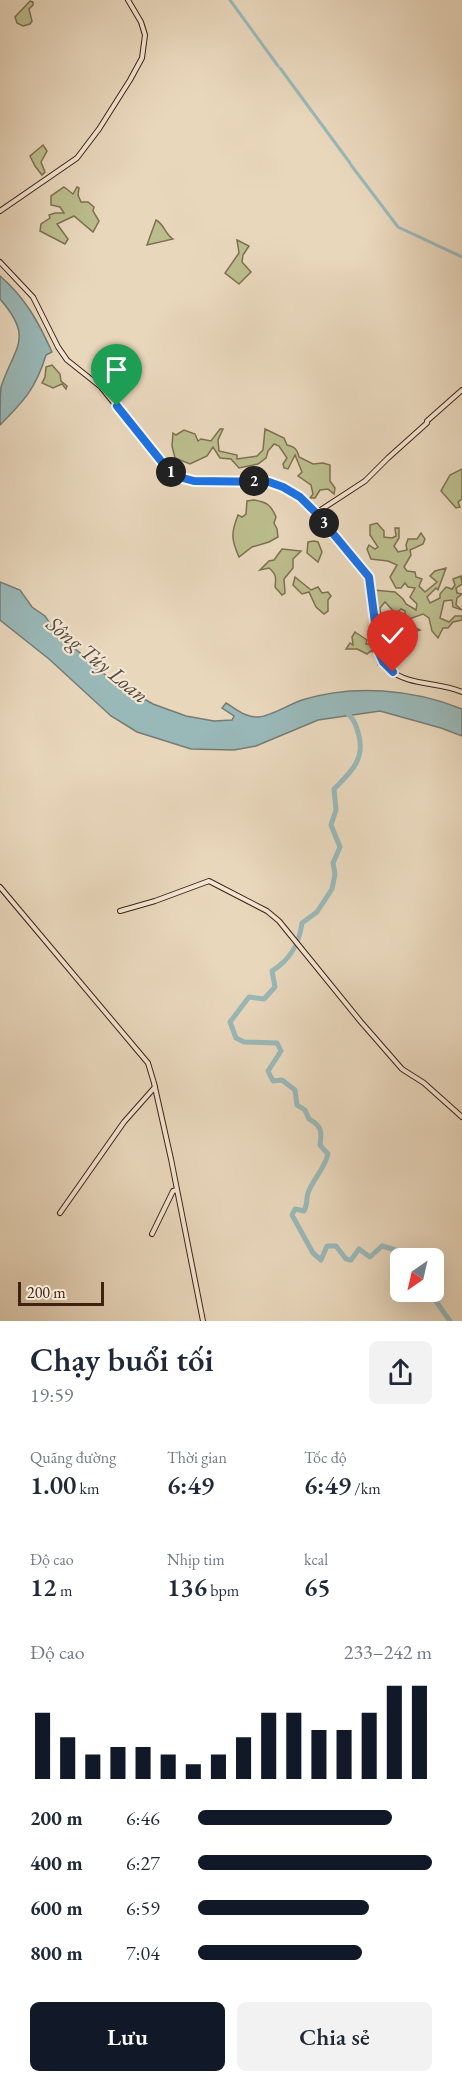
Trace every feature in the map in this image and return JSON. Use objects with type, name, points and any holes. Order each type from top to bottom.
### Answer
[{"type":"street","points":[[0,211],[77,158],[99,129],[130,80],[142,58],[145,35],[141,22],[128,0]]},
{"type":"street","points":[[0,262],[33,297],[67,360],[101,387],[170,471],[179,477],[194,481],[269,482],[292,492],[316,513],[369,577],[379,653],[386,666],[397,674],[419,682],[462,692]]},
{"type":"street","points":[[316,513],[365,481],[462,390]]},
{"type":"street","points":[[120,911],[209,881],[267,911],[291,935],[402,1069],[424,1083],[462,1117]]},
{"type":"street","points":[[0,887],[148,1063],[177,1190],[203,1321]]},
{"type":"street","points":[[60,1213],[124,1122],[155,1087]]},
{"type":"street","points":[[152,1234],[173,1191],[177,1190]]},
{"type":"green space","points":[[30,1],[33,2],[29,9],[32,21],[23,26],[17,23],[15,17]]},
{"type":"green space","points":[[43,145],[47,151],[41,162],[45,172],[42,175],[30,156]]},
{"type":"green space","points":[[64,187],[73,194],[77,187],[79,188],[78,195],[81,202],[88,202],[94,207],[93,211],[99,221],[93,232],[74,216],[57,224],[68,239],[65,244],[40,231],[41,224],[50,218],[49,215],[64,213],[60,207],[51,205],[51,196]]},
{"type":"green space","points":[[156,220],[173,239],[147,245]]},
{"type":"green space","points":[[237,240],[249,246],[243,255],[242,262],[251,272],[239,284],[225,273],[239,253]]},
{"type":"green space","points":[[52,365],[60,374],[61,381],[67,386],[66,389],[62,384],[53,388],[42,383],[46,367]]},
{"type":"green space","points":[[220,429],[223,429],[218,440],[219,451],[237,455],[237,459],[257,456],[263,450],[265,429],[284,438],[287,445],[296,450],[299,457],[313,464],[330,465],[330,481],[335,488],[334,494],[328,489],[320,490],[315,498],[310,498],[313,494],[311,485],[298,476],[302,472],[295,455],[288,469],[284,468],[283,464],[287,458],[279,446],[274,444],[266,458],[258,464],[239,468],[231,459],[220,458],[213,447],[207,456],[190,464],[175,458],[172,446],[173,433],[176,435],[184,430],[195,434],[198,441],[201,439],[211,441]]},
{"type":"green space","points":[[462,469],[462,499],[458,502],[460,507],[456,508],[441,491],[450,475]]},
{"type":"green space","points":[[247,501],[265,503],[272,510],[276,517],[274,523],[278,537],[252,547],[239,557],[233,541],[234,527],[238,515],[242,517],[246,514]]},
{"type":"green space","points":[[377,523],[384,531],[384,537],[396,536],[395,528],[399,528],[399,538],[394,546],[398,552],[407,550],[408,539],[417,539],[421,533],[425,539],[423,544],[410,550],[411,555],[404,567],[407,571],[415,572],[416,577],[422,579],[419,586],[425,592],[437,582],[430,576],[435,571],[446,568],[438,590],[436,588],[427,597],[430,603],[440,598],[440,594],[446,587],[452,589],[455,585],[453,579],[461,576],[462,584],[456,588],[457,593],[462,594],[457,598],[456,605],[462,610],[453,607],[452,600],[444,601],[440,618],[449,622],[455,616],[462,616],[462,620],[453,622],[448,628],[443,628],[438,638],[432,631],[429,618],[423,614],[409,619],[407,626],[408,631],[416,628],[420,630],[393,637],[400,632],[402,626],[399,621],[405,617],[405,611],[401,609],[396,614],[385,602],[380,608],[384,640],[380,641],[374,590],[395,592],[406,604],[416,610],[417,604],[410,597],[415,588],[408,587],[405,583],[401,588],[396,588],[390,577],[397,565],[388,561],[371,559],[367,549],[369,545],[375,549],[378,547],[370,535],[370,525]]},
{"type":"green space","points":[[308,542],[318,542],[322,552],[318,562],[307,553]]},
{"type":"green space","points":[[282,549],[301,551],[293,559],[293,568],[284,579],[285,593],[282,595],[275,587],[272,570],[269,568],[260,570],[269,561],[274,560]]},
{"type":"green space","points":[[295,577],[311,590],[318,587],[322,593],[328,592],[331,596],[328,600],[328,611],[324,614],[316,607],[309,592],[302,594],[293,585]]},
{"type":"green space","points":[[355,632],[367,640],[366,644],[375,644],[380,664],[378,665],[375,653],[371,651],[367,654],[357,649],[346,649],[350,643],[353,645],[352,637]]},
{"type":"water","points":[[0,276],[17,293],[30,311],[52,352],[46,355],[28,393],[0,425],[1,387],[16,352],[19,334],[17,324],[0,299]]},
{"type":"water","points":[[0,582],[20,590],[32,607],[45,616],[55,631],[111,680],[153,704],[186,716],[214,721],[232,720],[234,716],[222,708],[226,703],[245,715],[259,717],[302,700],[322,695],[383,691],[424,697],[462,709],[462,736],[380,711],[318,720],[256,746],[234,750],[191,749],[137,732],[111,716],[49,659],[0,620]]},
{"type":"waterway","points":[[230,0],[278,66]]},
{"type":"waterway","points":[[280,68],[350,163]]},
{"type":"waterway","points":[[351,165],[398,227],[462,257]]},
{"type":"waterway","points":[[345,711],[353,719],[357,728],[360,752],[351,772],[334,789],[336,810],[331,825],[340,847],[333,863],[335,874],[332,889],[317,912],[302,923],[299,938],[289,957],[272,971],[275,987],[264,999],[249,997],[230,1022],[236,1038],[244,1042],[277,1043],[281,1051],[268,1071],[273,1081],[282,1080],[295,1090],[297,1105],[305,1110],[309,1119],[320,1130],[320,1145],[328,1154],[310,1188],[304,1211],[295,1209],[292,1215],[313,1253],[321,1260],[327,1246],[336,1246],[346,1259],[351,1260],[359,1249],[370,1257],[382,1246],[390,1248]]},
{"type":"waterway","points":[[436,1302],[450,1321]]},
{"type":"route","points":[[117,406],[165,466],[185,480],[269,482],[300,497],[369,577],[379,653],[388,669],[393,672]]},
{"type":"water label","name":"Sông Túy Loan","points":[[98,659]]}]
